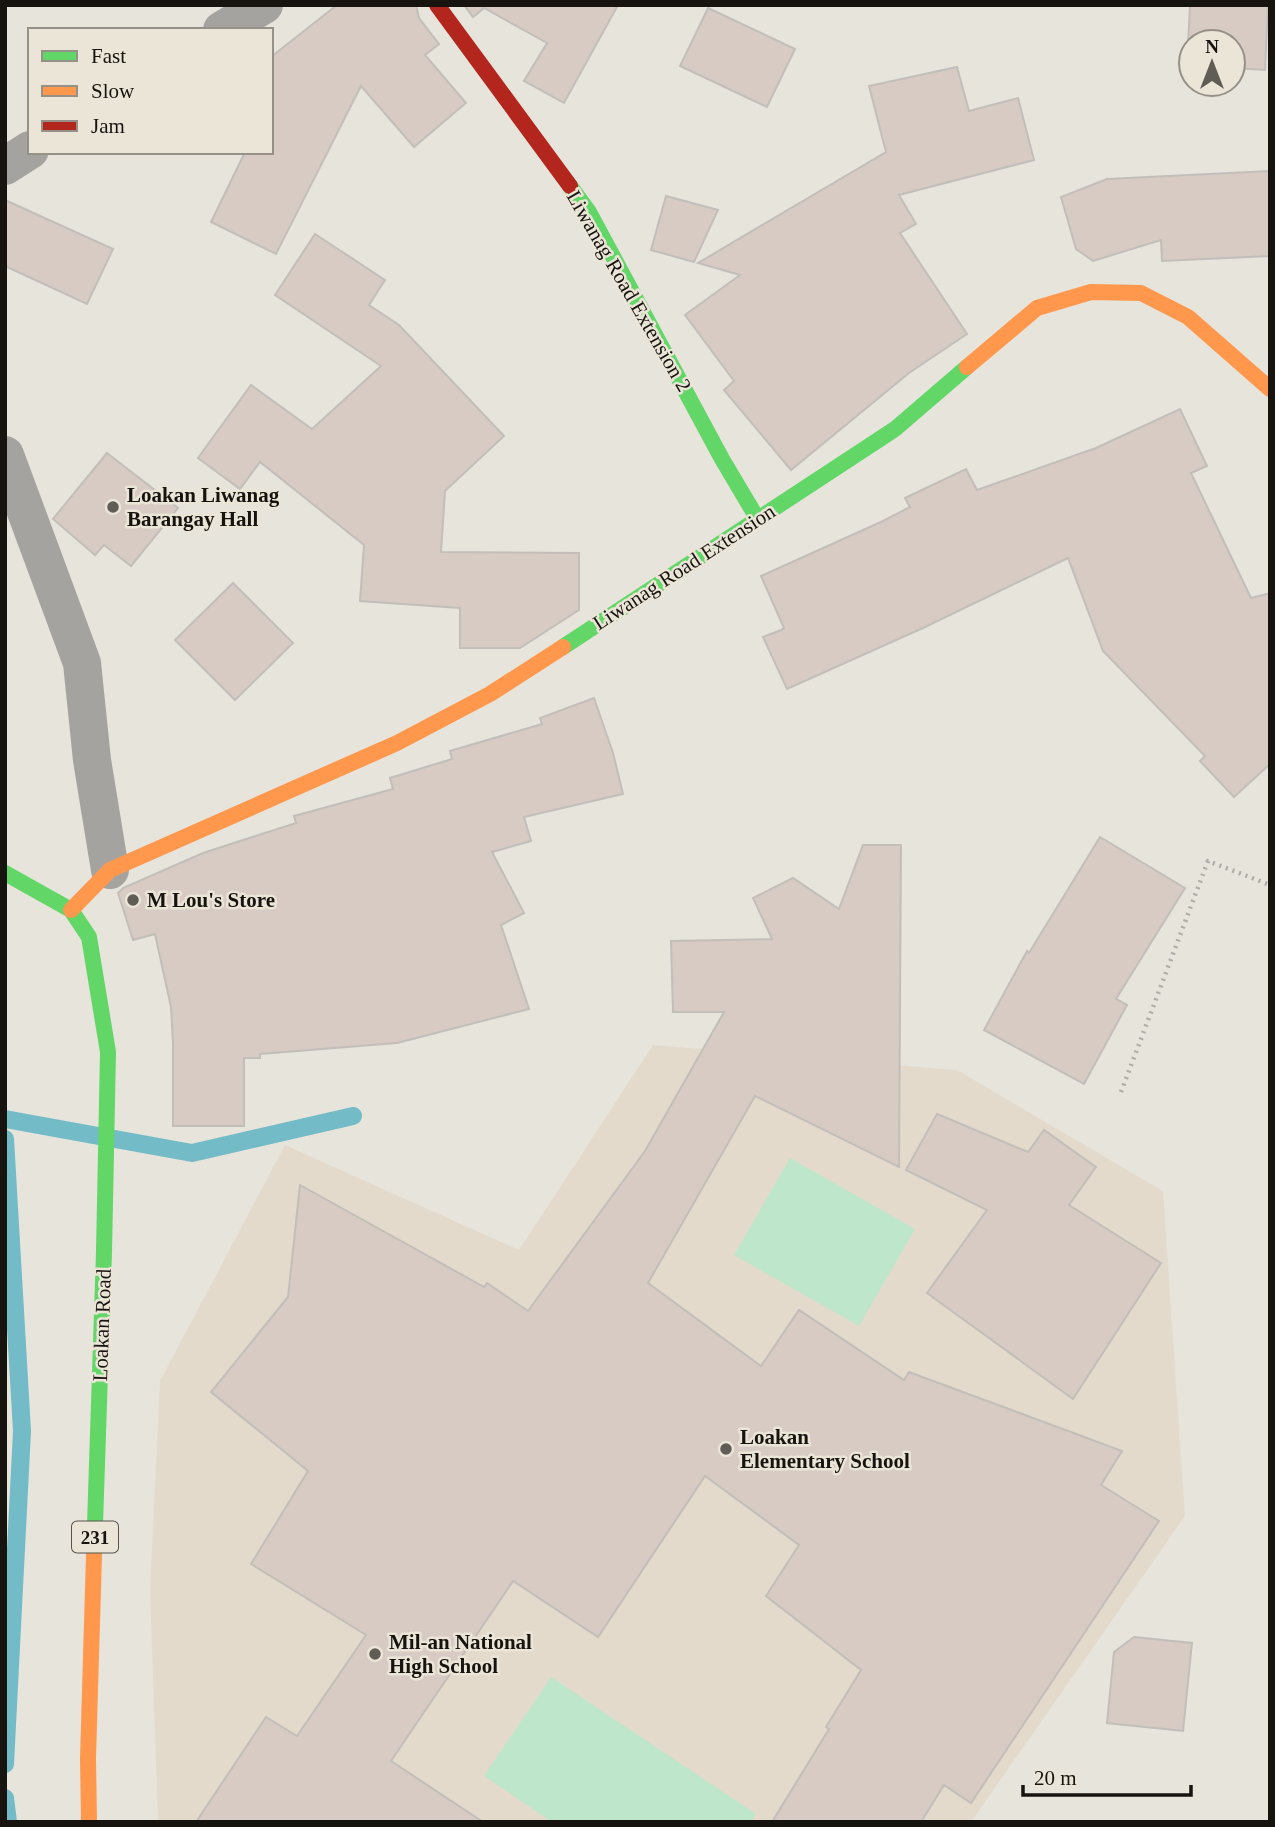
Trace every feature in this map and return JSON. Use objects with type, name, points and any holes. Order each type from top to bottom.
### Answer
[{"type":"street","points":[[225,28],[264,5]]},
{"type":"street","name":"Liwanag Road Extension 2","points":[[437,5],[589,212],[722,459],[757,518]]},
{"type":"street","points":[[5,166],[28,151]]},
{"type":"street","name":"Liwanag Road Extension","points":[[71,910],[110,870],[397,743],[490,694],[895,429],[1037,308],[1091,292],[1141,293],[1188,317],[1270,389]]},
{"type":"street","points":[[5,455],[82,663],[92,760],[110,870]]},
{"type":"street","name":"Loakan Road","points":[[5,873],[71,910],[89,937],[108,1052],[88,1758],[89,1822]]},
{"type":"path","points":[[1121,1092],[1208,861],[1270,885]]},
{"type":"shaded area","name":"Loakan Elementary School","points":[[653,1045],[957,1070],[1163,1191],[1185,1516],[971,1822],[158,1822],[150,1589],[160,1381],[285,1145],[519,1250]]},
{"type":"green space","points":[[790,1158],[915,1229],[859,1326],[734,1255]]},
{"type":"green space","points":[[551,1677],[756,1814],[751,1822],[552,1822],[484,1776]]},
{"type":"building","points":[[337,5],[416,5],[419,18],[439,44],[425,55],[466,103],[414,147],[361,86],[276,254],[211,222],[244,154],[273,154],[273,55]]},
{"type":"building","points":[[464,5],[618,5],[564,103],[524,81],[547,43],[484,8],[473,17]]},
{"type":"building","points":[[1190,5],[1268,5],[1265,70],[1247,69],[1247,28],[1189,28]]},
{"type":"building","points":[[708,8],[795,49],[767,107],[680,66]]},
{"type":"building","points":[[957,67],[969,111],[1018,98],[1034,160],[899,195],[916,224],[900,233],[967,334],[909,373],[791,470],[724,390],[734,381],[685,315],[740,275],[698,263],[886,152],[869,86]]},
{"type":"building","points":[[1270,171],[1270,256],[1162,261],[1161,240],[1093,261],[1076,249],[1061,197],[1107,179]]},
{"type":"building","points":[[666,196],[718,210],[694,262],[651,250]]},
{"type":"building","points":[[5,200],[113,249],[87,304],[5,266]]},
{"type":"building","points":[[315,234],[385,280],[369,305],[399,325],[504,436],[445,491],[441,552],[579,553],[579,610],[520,648],[460,648],[460,608],[360,601],[364,545],[260,462],[240,489],[198,458],[251,385],[312,429],[381,366],[275,295]]},
{"type":"building","points":[[1180,409],[1207,466],[1191,473],[1251,598],[1270,593],[1270,764],[1234,797],[1200,761],[1205,756],[1103,651],[1068,558],[923,628],[787,689],[763,637],[784,628],[761,576],[910,507],[905,498],[966,469],[977,490],[1096,448]]},
{"type":"building","points":[[107,453],[178,508],[131,566],[104,545],[95,555],[53,519]]},
{"type":"building","points":[[233,583],[293,643],[235,700],[175,640]]},
{"type":"building","points":[[594,698],[613,753],[623,794],[524,817],[531,841],[492,852],[524,913],[501,925],[529,1009],[397,1043],[260,1054],[260,1058],[244,1058],[244,1126],[173,1126],[171,1007],[155,934],[133,940],[118,893],[123,888],[203,853],[296,823],[294,816],[393,789],[390,778],[452,759],[450,751],[542,724],[540,718]]},
{"type":"building","points":[[1100,837],[1185,888],[1116,999],[1127,1005],[1084,1084],[984,1030],[1027,951],[1029,953]]},
{"type":"building","points":[[863,845],[901,845],[899,1167],[755,1096],[648,1283],[761,1366],[799,1310],[904,1380],[909,1372],[1122,1451],[1101,1485],[1159,1521],[971,1803],[944,1785],[921,1822],[772,1822],[829,1729],[826,1727],[861,1670],[766,1596],[799,1545],[705,1476],[598,1637],[513,1581],[391,1761],[483,1822],[196,1822],[266,1717],[297,1736],[366,1635],[251,1564],[308,1471],[211,1392],[288,1297],[300,1185],[484,1287],[487,1283],[528,1311],[645,1151],[724,1012],[673,1012],[671,941],[772,939],[753,898],[793,878],[839,909]]},
{"type":"building","points":[[937,1114],[1028,1152],[1044,1130],[1096,1167],[1069,1205],[1161,1263],[1073,1399],[927,1293],[987,1210],[906,1170]]},
{"type":"building","points":[[1134,1637],[1192,1643],[1183,1731],[1107,1723],[1114,1652]]},
{"type":"waterway","points":[[5,1119],[192,1153],[353,1116]]},
{"type":"waterway","points":[[5,1139],[22,1431],[5,1764]]},
{"type":"waterway","points":[[5,1798],[8,1822]]},
{"type":"traffic: fast","points":[[570,186],[589,212],[722,459],[757,518]]},
{"type":"traffic: fast","points":[[563,647],[895,429],[967,367]]},
{"type":"traffic: fast","points":[[5,873],[71,910],[89,937],[108,1052],[94,1555]]},
{"type":"traffic: slow","points":[[967,367],[1037,308],[1091,292],[1141,293],[1188,317],[1270,389]]},
{"type":"traffic: slow","points":[[71,910],[110,870],[397,743],[490,694],[563,647]]},
{"type":"traffic: slow","points":[[89,1822],[88,1758],[94,1555]]},
{"type":"traffic: jam","points":[[437,5],[570,186]]},
{"type":"place","name":"Loakan Liwanag Barangay Hall","points":[[113,507]]},
{"type":"place","name":"M Lou's Store","points":[[133,900]]},
{"type":"place","name":"Loakan Elementary School","points":[[726,1449]]},
{"type":"place","name":"Mil-an National High School","points":[[375,1654]]}]
